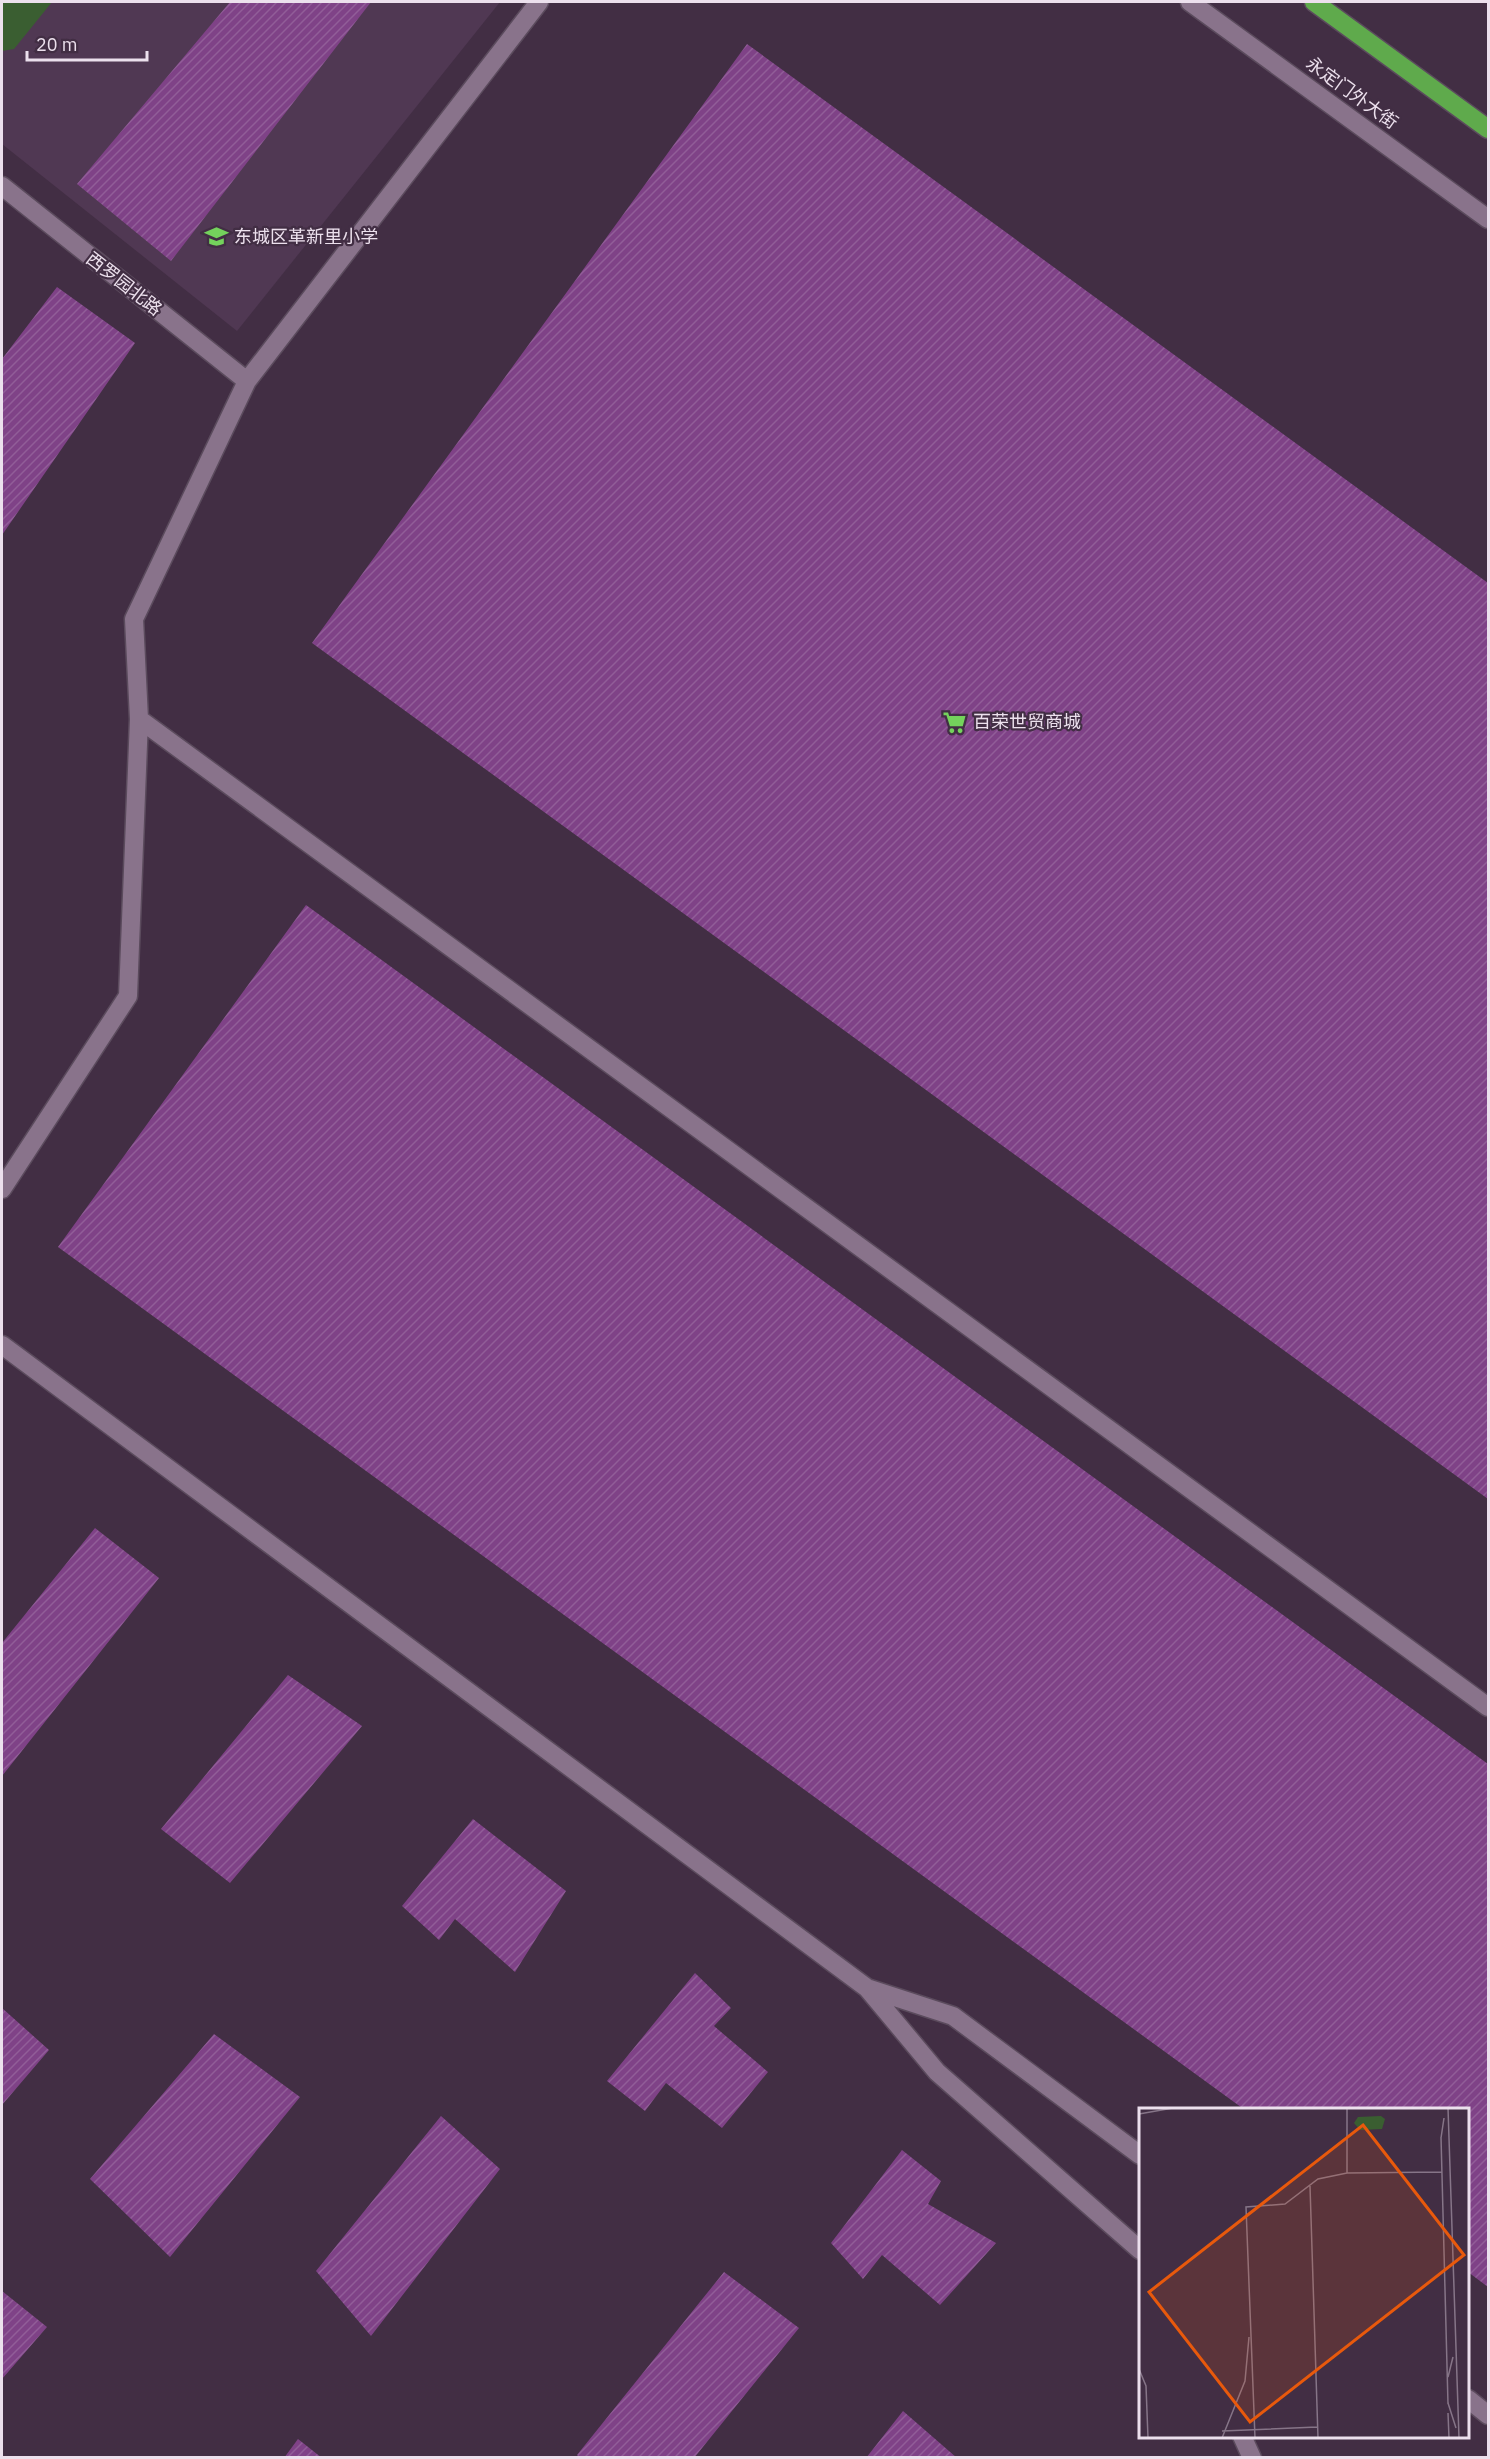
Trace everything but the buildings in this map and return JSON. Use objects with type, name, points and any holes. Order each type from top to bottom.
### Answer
[{"type":"highway","points":[[1314,2],[1488,129]]},
{"type":"street","points":[[2,1189],[128,996],[139,719],[134,619],[247,381],[539,2]]},
{"type":"street","name":"永定门外大街","points":[[1190,2],[1488,219]]},
{"type":"street","name":"西罗园北路","points":[[2,186],[247,381]]},
{"type":"street","points":[[139,719],[1488,1707]]},
{"type":"street","points":[[2,1346],[867,1988],[937,2072],[1139,2249]]},
{"type":"street","points":[[867,1988],[953,2016],[1139,2154]]},
{"type":"street","points":[[1469,2401],[1488,2415]]},
{"type":"street","points":[[1243,2438],[1252,2457]]},
{"type":"shaded area","name":"东城区革新里小学","points":[[2,2],[500,2],[237,331],[2,144]]},
{"type":"green space","points":[[2,2],[52,2],[14,49],[2,51]]},
{"type":"place","name":"东城区革新里小学","points":[[216,237]]},
{"type":"place","name":"百荣世贸商城","points":[[955,722]]}]
